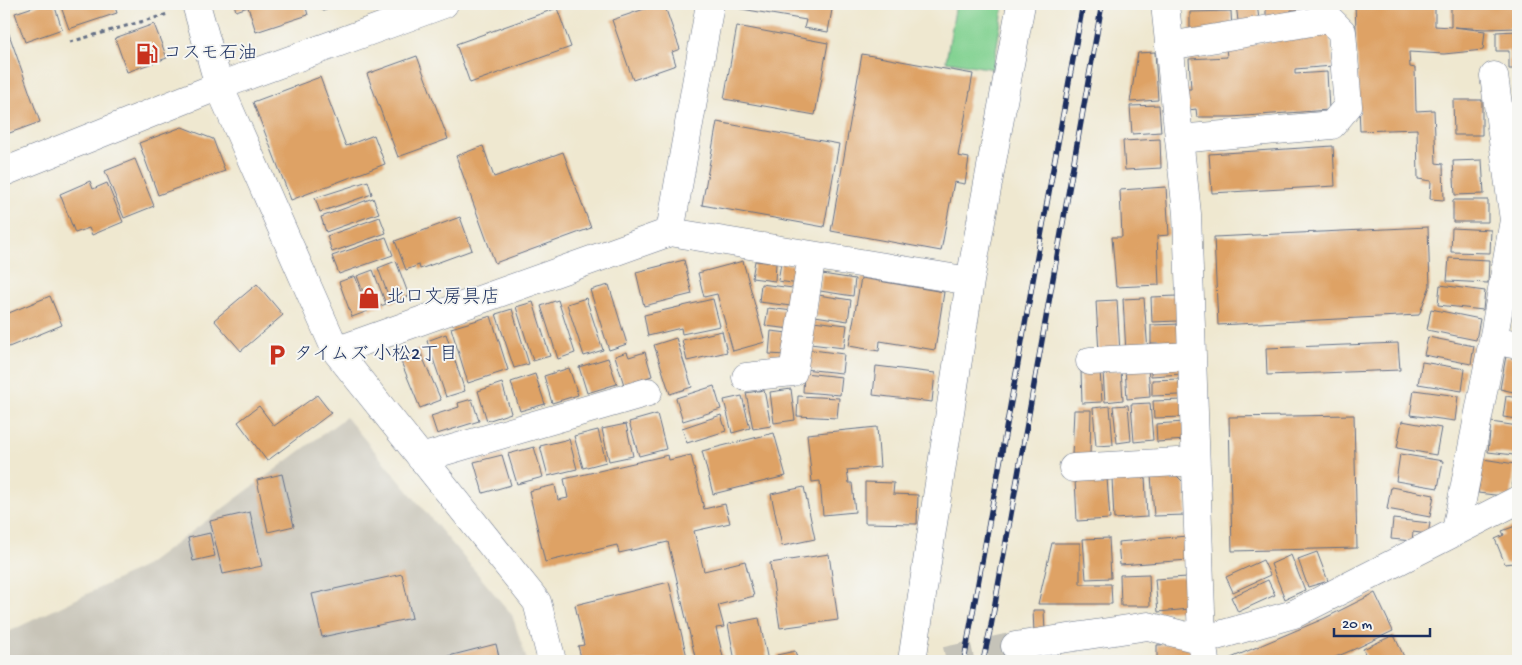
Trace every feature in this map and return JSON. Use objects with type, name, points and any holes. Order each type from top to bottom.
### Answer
[{"type":"street","points":[[4,172],[219,86],[444,4]]},
{"type":"street","points":[[670,232],[710,4]]},
{"type":"street","points":[[912,661],[970,281],[1021,4]]},
{"type":"street","points":[[1165,4],[1187,214],[1203,650]]},
{"type":"street","points":[[196,5],[219,86],[336,351],[538,602],[552,661]]},
{"type":"street","points":[[1169,46],[1329,19],[1342,32],[1348,106],[1332,125],[1179,139]]},
{"type":"street","points":[[1456,531],[1506,342],[1516,221],[1508,103],[1494,76]]},
{"type":"street","points":[[336,351],[670,232],[970,281]]},
{"type":"street","points":[[746,378],[793,372],[812,255]]},
{"type":"street","points":[[1090,361],[1192,356]]},
{"type":"street","points":[[421,458],[648,392]]},
{"type":"street","points":[[1073,468],[1195,460]]},
{"type":"street","points":[[1015,646],[1148,626],[1203,650],[1294,614],[1518,500]]},
{"type":"path","points":[[70,42],[196,5]]},
{"type":"shaded area","points":[[346,417],[512,615],[527,661],[4,661],[4,634],[147,565]]},
{"type":"green space","points":[[956,4],[1004,4],[993,69],[946,61]]},
{"type":"building","points":[[42,4],[54,4],[62,29],[25,42],[15,13]]},
{"type":"building","points":[[60,4],[114,4],[117,13],[69,29]]},
{"type":"building","points":[[234,4],[305,4],[308,15],[256,32],[248,7],[236,11]]},
{"type":"building","points":[[321,4],[345,4],[323,11]]},
{"type":"building","points":[[664,4],[680,49],[672,52],[676,65],[633,80],[612,20]]},
{"type":"building","points":[[737,4],[833,4],[828,32],[804,28],[806,20],[736,8]]},
{"type":"building","points":[[1236,4],[1257,4],[1259,19],[1238,21]]},
{"type":"building","points":[[1266,4],[1312,4],[1312,10],[1291,10],[1289,17],[1266,17]]},
{"type":"building","points":[[1355,4],[1435,4],[1435,26],[1451,27],[1451,4],[1518,4],[1518,28],[1454,27],[1485,31],[1483,50],[1444,54],[1409,52],[1410,67],[1415,68],[1416,111],[1434,110],[1436,163],[1443,164],[1444,200],[1430,199],[1431,181],[1418,179],[1417,129],[1360,131]]},
{"type":"building","points":[[557,8],[571,47],[470,83],[456,44]]},
{"type":"building","points":[[1231,11],[1232,31],[1190,33],[1190,12]]},
{"type":"building","points":[[4,20],[40,122],[4,135]]},
{"type":"building","points":[[154,24],[167,58],[127,72],[115,38]]},
{"type":"building","points":[[737,26],[828,43],[815,115],[724,99]]},
{"type":"building","points":[[1518,31],[1518,69],[1509,69],[1509,51],[1496,51],[1496,32]]},
{"type":"building","points":[[1329,32],[1333,66],[1295,69],[1295,74],[1327,72],[1329,110],[1232,117],[1197,117],[1196,109],[1182,111],[1180,89],[1191,89],[1189,59],[1227,57],[1226,48]]},
{"type":"building","points":[[1155,52],[1158,100],[1130,102],[1138,53]]},
{"type":"building","points":[[862,54],[973,74],[958,156],[969,158],[965,184],[954,182],[941,251],[831,231]]},
{"type":"building","points":[[417,56],[448,139],[398,157],[367,74]]},
{"type":"building","points":[[320,77],[346,146],[374,135],[385,164],[291,200],[253,102]]},
{"type":"building","points":[[1453,100],[1482,100],[1482,135],[1454,135]]},
{"type":"building","points":[[1159,105],[1161,132],[1132,134],[1130,106]]},
{"type":"building","points":[[717,122],[839,144],[824,227],[702,205]]},
{"type":"building","points":[[182,127],[213,139],[225,171],[158,195],[139,143]]},
{"type":"building","points":[[1160,139],[1161,168],[1125,170],[1123,141]]},
{"type":"building","points":[[483,146],[494,177],[563,152],[591,228],[495,263],[456,156]]},
{"type":"building","points":[[1333,146],[1335,186],[1212,193],[1209,154]]},
{"type":"building","points":[[135,159],[154,206],[124,218],[105,171]]},
{"type":"building","points":[[1482,160],[1484,194],[1455,195],[1453,161]]},
{"type":"building","points":[[90,181],[93,189],[107,183],[123,222],[92,235],[89,228],[75,233],[60,194]]},
{"type":"building","points":[[368,181],[372,194],[320,212],[315,198]]},
{"type":"building","points":[[1166,187],[1169,235],[1157,236],[1159,285],[1116,287],[1112,237],[1122,237],[1120,190]]},
{"type":"building","points":[[373,198],[379,213],[326,232],[321,217]]},
{"type":"building","points":[[1453,200],[1488,200],[1488,222],[1453,222]]},
{"type":"building","points":[[380,217],[386,233],[332,252],[327,236]]},
{"type":"building","points":[[460,217],[472,250],[420,269],[419,265],[406,270],[395,241]]},
{"type":"building","points":[[1428,227],[1430,286],[1419,315],[1218,325],[1214,237]]},
{"type":"building","points":[[1452,228],[1491,230],[1490,253],[1451,252]]},
{"type":"building","points":[[386,237],[393,255],[339,274],[332,256]]},
{"type":"building","points":[[1449,258],[1489,260],[1488,283],[1447,281]]},
{"type":"building","points":[[684,260],[692,294],[644,306],[636,272]]},
{"type":"building","points":[[396,261],[409,296],[391,303],[378,268]]},
{"type":"building","points":[[743,261],[765,342],[733,351],[717,294],[704,297],[698,273]]},
{"type":"building","points":[[755,261],[776,263],[775,281],[752,278]]},
{"type":"building","points":[[781,263],[802,266],[799,284],[778,281]]},
{"type":"building","points":[[373,270],[386,304],[370,310],[357,276]]},
{"type":"building","points":[[822,274],[855,279],[853,296],[820,291]]},
{"type":"building","points":[[355,276],[368,311],[352,317],[339,282]]},
{"type":"building","points":[[861,278],[944,292],[935,350],[880,341],[879,351],[849,346]]},
{"type":"building","points":[[257,284],[283,315],[241,351],[214,320]]},
{"type":"building","points":[[761,284],[801,289],[799,307],[759,302]]},
{"type":"building","points":[[609,285],[627,344],[609,350],[590,290]]},
{"type":"building","points":[[1440,285],[1485,291],[1483,310],[1438,305]]},
{"type":"building","points":[[818,295],[851,300],[848,321],[815,316]]},
{"type":"building","points":[[50,296],[62,325],[4,349],[4,315]]},
{"type":"building","points":[[1177,296],[1178,321],[1152,322],[1151,297]]},
{"type":"building","points":[[586,298],[603,350],[584,356],[567,304]]},
{"type":"building","points":[[1144,298],[1148,352],[1126,353],[1123,299]]},
{"type":"building","points":[[713,299],[720,326],[682,334],[681,328],[648,336],[644,315]]},
{"type":"building","points":[[558,300],[575,353],[558,359],[541,306]]},
{"type":"building","points":[[1117,300],[1120,353],[1099,354],[1096,301]]},
{"type":"building","points":[[533,302],[550,356],[533,361],[516,307]]},
{"type":"building","points":[[768,308],[793,311],[791,329],[765,326]]},
{"type":"building","points":[[512,309],[529,364],[514,368],[496,314]]},
{"type":"building","points":[[1431,309],[1480,319],[1476,340],[1427,330]]},
{"type":"building","points":[[491,316],[508,370],[468,383],[451,328]]},
{"type":"building","points":[[813,321],[847,325],[844,348],[810,344]]},
{"type":"building","points":[[1181,324],[1181,346],[1151,346],[1151,325]]},
{"type":"building","points":[[722,331],[727,352],[687,361],[682,340]]},
{"type":"building","points":[[771,331],[788,333],[786,355],[769,354]]},
{"type":"building","points":[[446,334],[465,391],[446,397],[427,341]]},
{"type":"building","points":[[1428,337],[1474,346],[1471,364],[1424,355]]},
{"type":"building","points":[[676,338],[692,387],[670,394],[654,345]]},
{"type":"building","points":[[1398,343],[1400,370],[1267,375],[1266,348]]},
{"type":"building","points":[[419,349],[441,400],[420,408],[399,357]]},
{"type":"building","points":[[805,349],[844,354],[842,373],[803,369]]},
{"type":"building","points":[[627,352],[629,357],[645,352],[652,376],[624,385],[615,356]]},
{"type":"building","points":[[1506,356],[1518,358],[1518,393],[1500,389]]},
{"type":"building","points":[[608,358],[617,384],[587,393],[579,367]]},
{"type":"building","points":[[1182,360],[1182,374],[1151,376],[1151,362]]},
{"type":"building","points":[[1422,362],[1465,369],[1462,391],[1418,384]]},
{"type":"building","points":[[1148,365],[1150,397],[1127,399],[1125,367]]},
{"type":"building","points":[[876,366],[935,373],[932,402],[873,395]]},
{"type":"building","points":[[569,368],[578,395],[552,403],[544,376]]},
{"type":"building","points":[[1100,370],[1102,402],[1082,403],[1081,371]]},
{"type":"building","points":[[1121,370],[1123,400],[1105,402],[1103,372]]},
{"type":"building","points":[[804,373],[842,377],[840,395],[803,392]]},
{"type":"building","points":[[535,374],[545,404],[520,411],[511,382]]},
{"type":"building","points":[[1179,379],[1180,395],[1152,396],[1152,380]]},
{"type":"building","points":[[502,383],[511,413],[487,421],[478,391]]},
{"type":"building","points":[[714,386],[721,409],[683,421],[676,398]]},
{"type":"building","points":[[791,389],[795,420],[774,423],[770,392]]},
{"type":"building","points":[[764,390],[771,426],[753,429],[746,393]]},
{"type":"building","points":[[1414,390],[1458,396],[1455,421],[1410,415]]},
{"type":"building","points":[[317,395],[331,413],[267,461],[238,422],[259,406],[274,426]]},
{"type":"building","points":[[742,396],[750,428],[732,433],[724,400]]},
{"type":"building","points":[[798,396],[839,398],[837,418],[797,416]]},
{"type":"building","points":[[1506,396],[1518,398],[1518,419],[1503,417]]},
{"type":"building","points":[[472,399],[479,421],[437,434],[431,416],[459,407],[458,403]]},
{"type":"building","points":[[1183,400],[1184,417],[1154,418],[1153,401]]},
{"type":"building","points":[[1150,403],[1153,440],[1134,442],[1131,404]]},
{"type":"building","points":[[1128,405],[1131,441],[1117,443],[1113,406]]},
{"type":"building","points":[[1110,406],[1113,445],[1096,446],[1093,408]]},
{"type":"building","points":[[1074,410],[1091,410],[1090,456],[1072,455]]},
{"type":"building","points":[[657,414],[666,449],[639,456],[629,422]]},
{"type":"building","points":[[721,415],[726,431],[687,443],[682,428]]},
{"type":"building","points":[[1354,415],[1357,548],[1232,551],[1229,417]]},
{"type":"building","points":[[1402,421],[1441,428],[1436,455],[1397,448]]},
{"type":"building","points":[[1184,422],[1186,440],[1157,442],[1156,424]]},
{"type":"building","points":[[1491,422],[1518,426],[1514,455],[1488,452]]},
{"type":"building","points":[[626,424],[633,456],[609,461],[602,429]]},
{"type":"building","points":[[877,427],[880,467],[847,470],[849,483],[852,483],[855,512],[823,515],[820,481],[812,482],[807,434]]},
{"type":"building","points":[[598,430],[606,462],[583,468],[574,436]]},
{"type":"building","points":[[774,433],[786,476],[713,494],[702,451]]},
{"type":"building","points":[[569,439],[577,469],[548,476],[540,446]]},
{"type":"building","points":[[534,447],[543,477],[517,484],[508,454]]},
{"type":"building","points":[[1400,454],[1443,461],[1438,488],[1396,481]]},
{"type":"building","points":[[502,455],[511,485],[483,493],[474,462]]},
{"type":"building","points":[[668,455],[669,460],[691,455],[704,509],[725,504],[730,523],[694,531],[704,571],[745,561],[754,596],[718,605],[724,627],[716,628],[724,661],[696,661],[668,542],[619,553],[617,545],[545,562],[529,491],[555,485],[558,500],[568,498],[564,479]]},
{"type":"building","points":[[1483,459],[1515,464],[1511,497],[1478,493]]},
{"type":"building","points":[[282,474],[294,526],[268,532],[257,480]]},
{"type":"building","points":[[1175,474],[1184,483],[1186,515],[1154,516],[1151,475]]},
{"type":"building","points":[[1145,476],[1147,517],[1114,519],[1112,478]]},
{"type":"building","points":[[1107,478],[1110,519],[1077,521],[1075,479]]},
{"type":"building","points":[[865,482],[894,483],[893,494],[918,495],[917,524],[865,523]]},
{"type":"building","points":[[804,487],[815,539],[782,546],[771,494]]},
{"type":"building","points":[[1391,487],[1434,495],[1430,517],[1387,509]]},
{"type":"building","points":[[250,512],[262,566],[223,574],[210,521]]},
{"type":"building","points":[[1393,519],[1430,523],[1428,534],[1413,532],[1412,541],[1391,539]]},
{"type":"building","points":[[1518,525],[1518,576],[1513,563],[1505,564],[1495,539],[1504,535],[1502,531]]},
{"type":"building","points":[[210,533],[215,556],[193,561],[188,538]]},
{"type":"building","points":[[1187,536],[1189,560],[1120,565],[1118,542]]},
{"type":"building","points":[[1109,538],[1111,578],[1086,579],[1083,539]]},
{"type":"building","points":[[1052,543],[1080,543],[1080,584],[1111,584],[1112,604],[1038,604]]},
{"type":"building","points":[[1317,552],[1328,581],[1308,587],[1298,559]]},
{"type":"building","points":[[829,554],[838,620],[780,628],[770,563]]},
{"type":"building","points":[[1291,555],[1305,590],[1285,599],[1271,564]]},
{"type":"building","points":[[1263,560],[1270,575],[1233,592],[1226,577]]},
{"type":"building","points":[[402,574],[412,618],[322,637],[312,594]]},
{"type":"building","points":[[1149,574],[1150,606],[1121,606],[1120,575]]},
{"type":"building","points":[[1188,577],[1190,609],[1158,612],[1155,579]]},
{"type":"building","points":[[1268,580],[1275,595],[1238,612],[1231,597]]},
{"type":"building","points":[[669,582],[688,661],[582,661],[578,646],[584,645],[575,605]]},
{"type":"building","points":[[1375,593],[1393,631],[1357,648],[1326,661],[1224,661],[1323,619]]},
{"type":"building","points":[[1033,610],[1044,610],[1045,632],[1034,633]]},
{"type":"building","points":[[759,618],[768,661],[735,661],[728,624]]},
{"type":"building","points":[[1394,635],[1406,661],[1368,661],[1363,649]]},
{"type":"building","points":[[1197,643],[1197,659],[1157,661],[1157,645]]},
{"type":"building","points":[[496,644],[500,661],[429,661]]},
{"type":"building","points":[[795,651],[798,661],[779,661],[777,655]]},
{"type":"tunnel","points":[[946,661],[1015,646]]},
{"type":"railway","points":[[964,661],[1083,4]]},
{"type":"railway","points":[[983,661],[991,626],[1102,4]]},
{"type":"place","name":"コスモ石油","points":[[147,54]]},
{"type":"place","name":"北口文房具店","points":[[369,298]]},
{"type":"place","name":"タイムズ 小松2丁目","points":[[277,355]]}]
